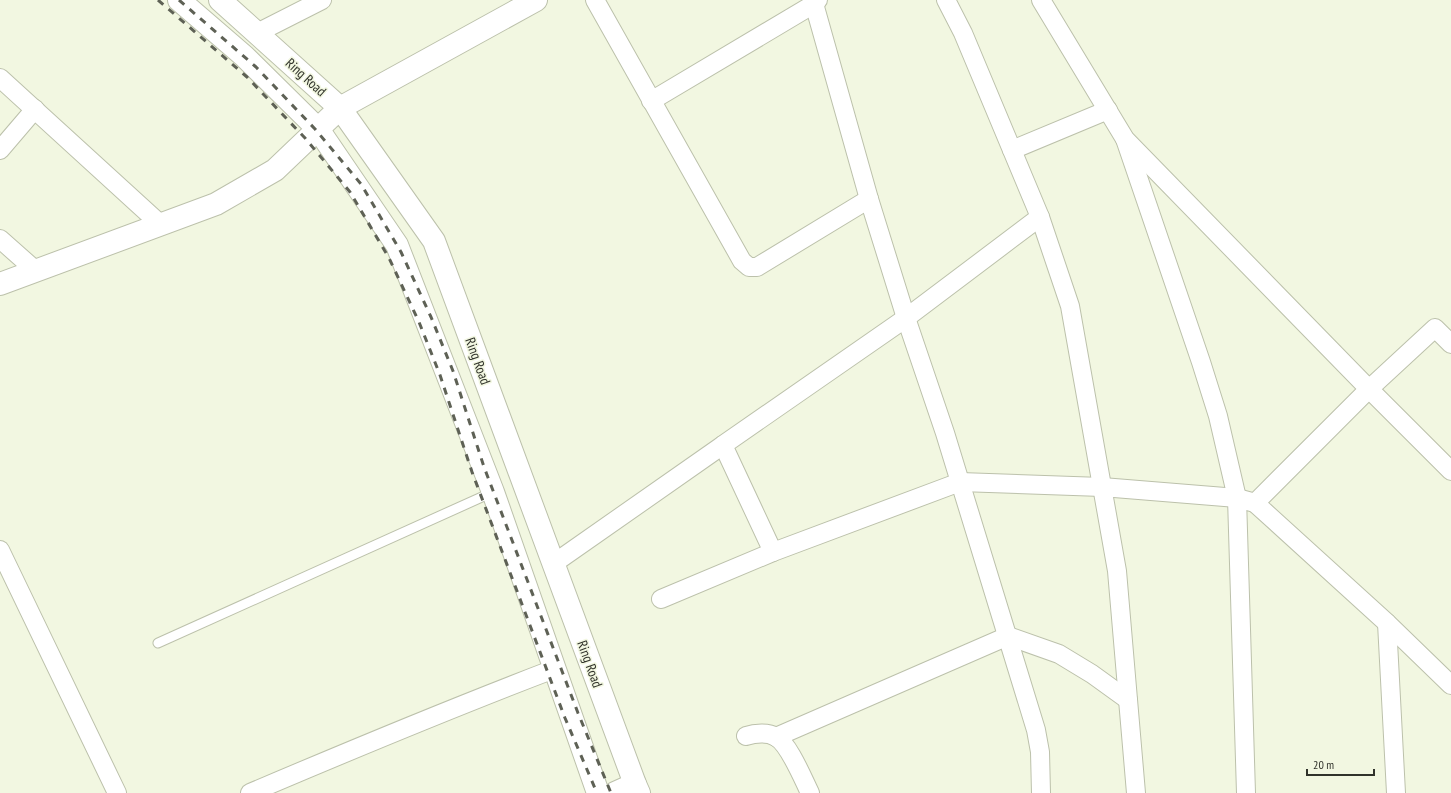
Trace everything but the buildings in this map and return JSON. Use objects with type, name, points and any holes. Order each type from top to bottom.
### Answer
[{"type":"main road","points":[[179,0],[244,56],[318,129],[397,245],[493,492],[598,793]]},
{"type":"main road","name":"Ring Road","points":[[220,0],[340,108],[434,242],[637,788]]},
{"type":"main road","points":[[0,284],[216,204],[275,170],[340,108],[536,0]]},
{"type":"main road","points":[[615,793],[637,788]]},
{"type":"street","points":[[257,33],[322,0]]},
{"type":"street","points":[[595,0],[742,261],[749,267],[757,267],[869,199]]},
{"type":"street","points":[[946,0],[963,33],[1040,217],[1070,306],[1117,571],[1136,793]]},
{"type":"street","points":[[1041,0],[1125,139],[1218,416],[1237,498],[1246,793]]},
{"type":"street","points":[[651,101],[815,1],[869,199],[906,318],[945,433],[1036,730],[1040,752],[1042,793]]},
{"type":"street","points":[[0,78],[160,224]]},
{"type":"street","points":[[0,150],[35,109]]},
{"type":"street","points":[[1012,150],[1108,110]]},
{"type":"street","points":[[1125,139],[1451,471]]},
{"type":"street","points":[[553,564],[906,318],[1040,217]]},
{"type":"street","points":[[0,239],[35,270]]},
{"type":"street","points":[[1255,502],[1369,389],[1435,328],[1451,344]]},
{"type":"street","points":[[723,445],[773,552]]},
{"type":"street","points":[[661,599],[773,552],[960,482],[1102,487],[1237,498],[1255,502],[1388,623],[1451,685]]},
{"type":"street","points":[[0,550],[117,793]]},
{"type":"street","points":[[1388,623],[1396,793]]},
{"type":"street","points":[[776,737],[1008,636],[1059,654],[1092,674],[1128,700]]},
{"type":"street","points":[[250,793],[411,725],[554,669]]},
{"type":"street","points":[[746,736],[757,733],[776,737],[788,750],[810,793]]},
{"type":"lane","points":[[158,643],[493,492]]},
{"type":"railway","points":[[158,0],[247,77],[305,138],[350,192],[389,258],[419,322],[440,375],[472,472],[565,718],[597,793]]},
{"type":"railway","points":[[179,0],[256,67],[315,129],[361,184],[401,252],[431,317],[453,371],[484,467],[578,713],[611,793]]}]
